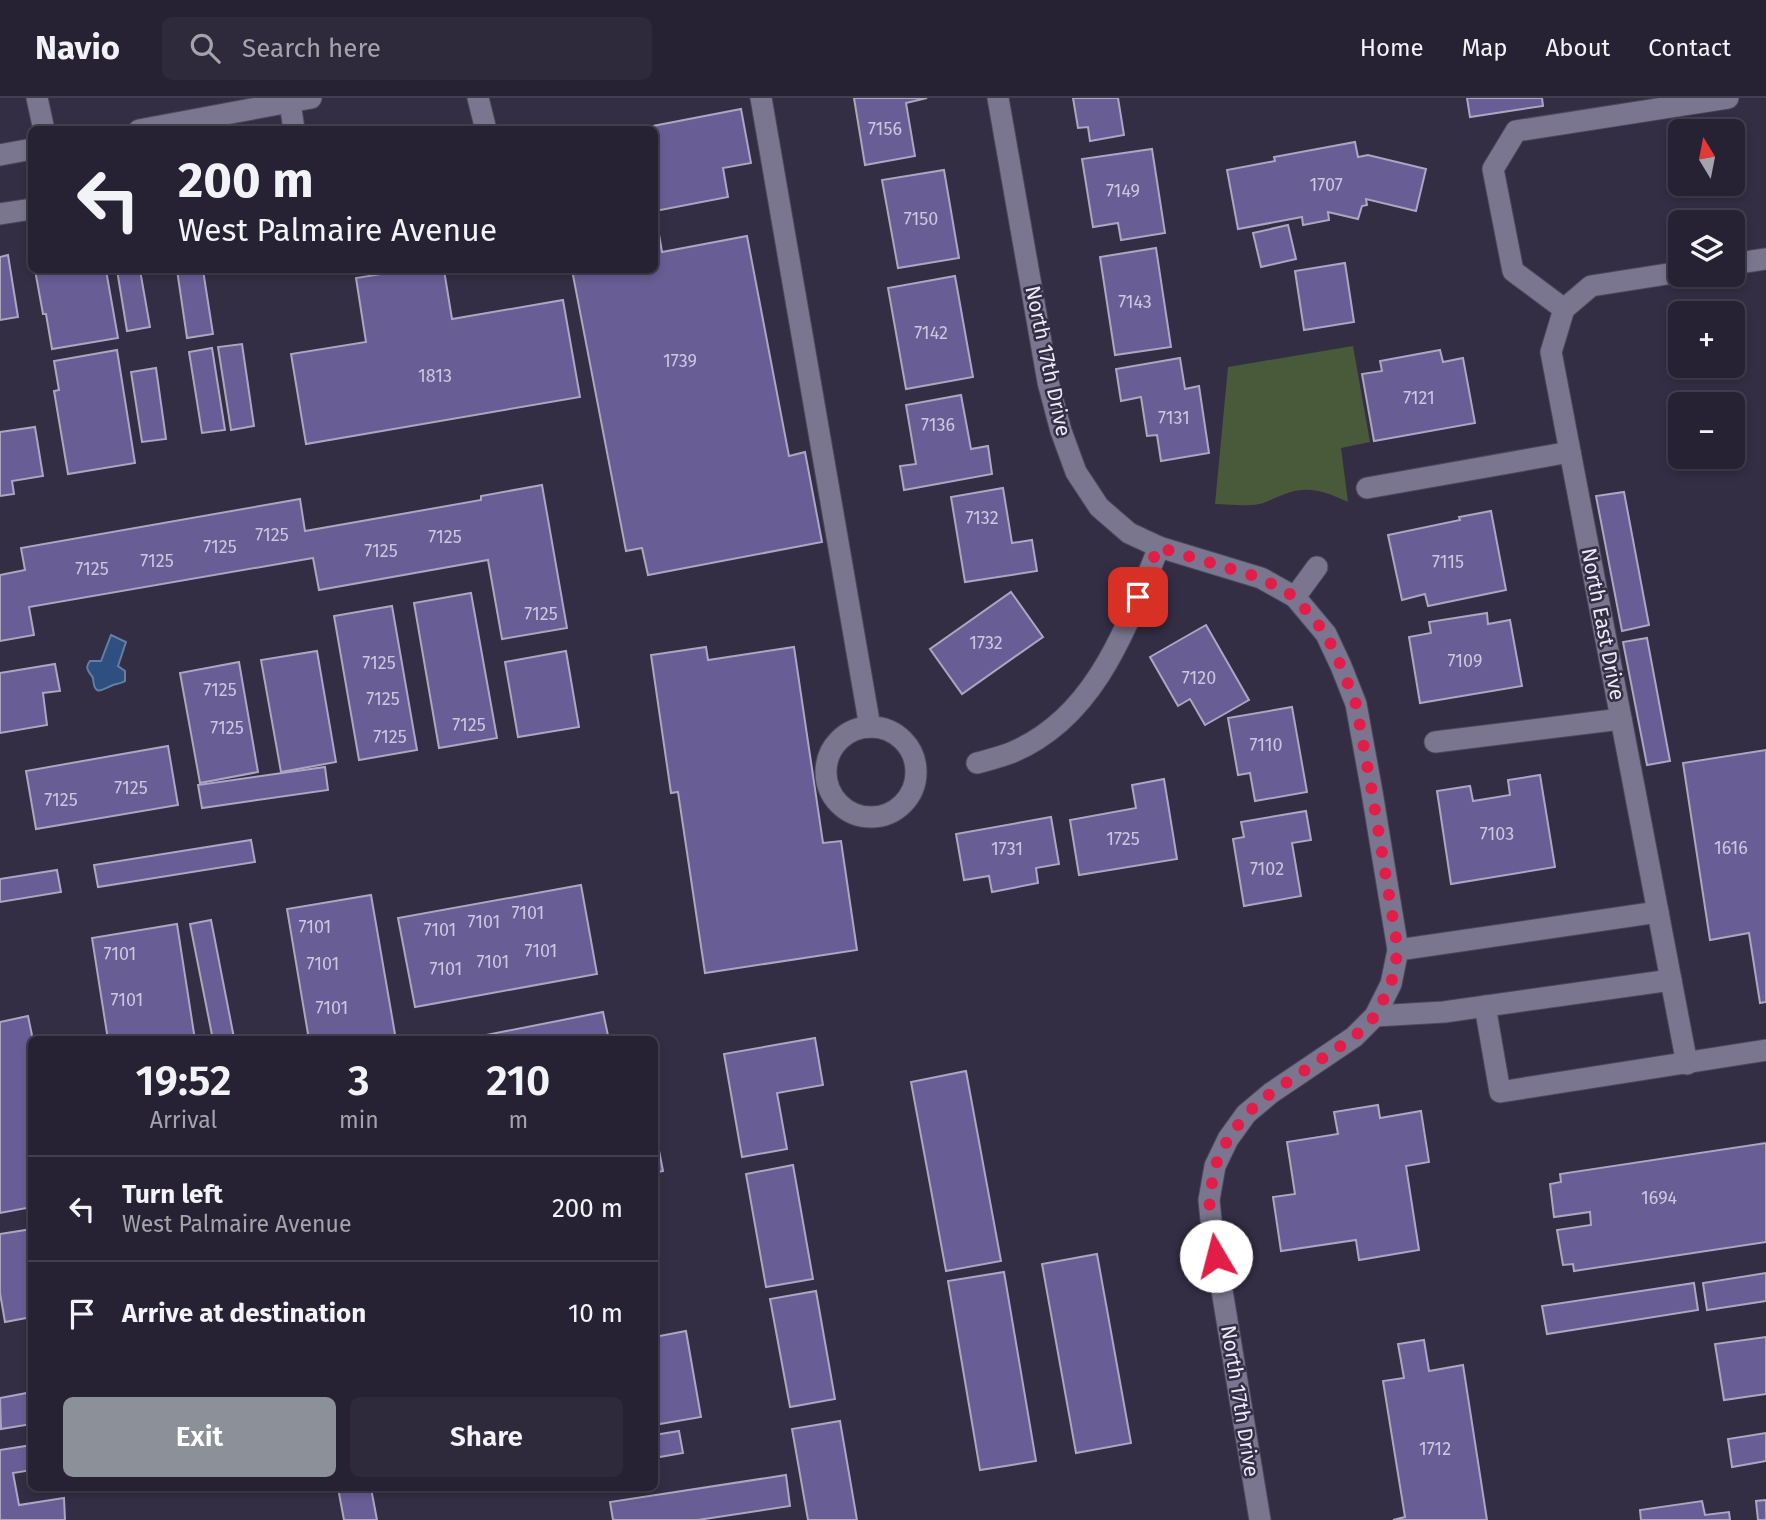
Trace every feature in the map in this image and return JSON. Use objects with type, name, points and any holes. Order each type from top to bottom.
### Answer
[{"type":"street","points":[[37,98],[43,126]]},
{"type":"street","points":[[478,98],[485,126]]},
{"type":"street","points":[[761,98],[870,727]]},
{"type":"street","name":"North 17th Drive","points":[[998,98],[1045,369],[1061,431],[1076,472],[1099,507],[1129,533],[1158,547],[1261,578],[1295,597],[1326,634],[1356,704],[1398,950],[1391,984],[1375,1016],[1354,1037],[1271,1093],[1246,1114],[1228,1139],[1215,1166],[1209,1200],[1260,1520]]},
{"type":"street","points":[[1668,274],[1591,286],[1564,309],[1513,271],[1493,169],[1516,131],[1728,98]]},
{"type":"street","points":[[157,126],[266,102],[301,100],[294,126]]},
{"type":"street","points":[[0,155],[28,150]]},
{"type":"street","points":[[0,214],[28,210]]},
{"type":"street","points":[[1745,262],[1766,259]]},
{"type":"street","name":"North East Drive","points":[[1564,309],[1551,352],[1687,1064]]},
{"type":"street","points":[[1367,488],[1570,453]]},
{"type":"street","points":[[977,763],[1013,752],[1044,734],[1073,711],[1099,678],[1118,643],[1158,547]]},
{"type":"street","points":[[1295,597],[1317,568]]},
{"type":"street","points":[[1435,742],[1621,719]]},
{"type":"street","points":[[870,727],[888,730],[903,740],[912,755],[916,772],[912,789],[903,804],[888,814],[871,817],[853,813],[838,804],[828,789],[825,772],[829,755],[838,740],[853,730],[870,727]]},
{"type":"street","points":[[1398,950],[1658,912]]},
{"type":"street","points":[[1375,1016],[1444,1012],[1671,980]]},
{"type":"street","points":[[1485,1006],[1500,1092],[1766,1050]]},
{"type":"green space","points":[[1353,346],[1370,442],[1341,448],[1348,502],[1324,493],[1301,490],[1254,505],[1215,504],[1228,367]]},
{"type":"water","points":[[111,635],[126,642],[118,666],[125,671],[125,681],[97,690],[87,666],[90,661],[101,661]]},
{"type":"building","points":[[854,98],[927,98],[906,103],[915,156],[865,165]]},
{"type":"building","points":[[1073,98],[1118,98],[1124,135],[1090,141],[1088,127],[1078,128]]},
{"type":"building","points":[[1467,98],[1542,98],[1543,106],[1470,117]]},
{"type":"building","points":[[741,109],[751,163],[723,168],[728,197],[658,210],[658,126],[653,126]]},
{"type":"building","points":[[1355,142],[1358,157],[1368,155],[1426,169],[1416,211],[1366,199],[1367,205],[1362,206],[1358,219],[1328,212],[1329,220],[1303,225],[1302,217],[1238,229],[1227,170],[1275,161],[1274,157]]},
{"type":"building","points":[[1152,149],[1165,233],[1121,240],[1118,223],[1093,227],[1082,159]]},
{"type":"building","points":[[944,170],[959,258],[898,268],[882,180]]},
{"type":"building","points":[[1288,225],[1296,259],[1261,267],[1253,233]]},
{"type":"building","points":[[658,229],[662,252],[747,236],[789,456],[805,452],[822,542],[648,575],[642,548],[626,551],[573,273],[658,273]]},
{"type":"building","points":[[1156,248],[1171,347],[1115,355],[1100,257]]},
{"type":"building","points":[[8,255],[18,317],[0,320],[0,257]]},
{"type":"building","points":[[1345,263],[1354,322],[1304,330],[1295,271]]},
{"type":"building","points":[[36,273],[107,273],[118,338],[52,349],[46,314],[43,314]]},
{"type":"building","points":[[117,273],[141,273],[150,327],[127,331]]},
{"type":"building","points":[[177,273],[203,273],[213,334],[187,338]]},
{"type":"building","points":[[387,273],[444,273],[452,319],[563,300],[580,397],[306,444],[291,354],[366,342],[356,278]]},
{"type":"building","points":[[955,276],[973,377],[906,389],[888,288]]},
{"type":"building","points":[[242,344],[254,426],[231,430],[218,347]]},
{"type":"building","points":[[212,348],[225,430],[202,433],[189,352]]},
{"type":"building","points":[[117,350],[135,463],[68,474],[54,391],[59,390],[54,361]]},
{"type":"building","points":[[1440,350],[1443,362],[1463,358],[1475,423],[1374,441],[1362,374],[1382,371],[1380,361]]},
{"type":"building","points":[[1180,358],[1185,389],[1199,386],[1209,453],[1161,461],[1157,435],[1147,436],[1141,397],[1121,401],[1116,369]]},
{"type":"building","points":[[156,368],[166,439],[142,442],[131,372]]},
{"type":"building","points":[[961,395],[971,449],[988,446],[992,474],[904,490],[900,466],[916,464],[906,405]]},
{"type":"building","points":[[35,427],[43,476],[12,481],[14,494],[0,496],[0,432]]},
{"type":"building","points":[[542,485],[567,628],[502,639],[488,560],[319,590],[313,558],[29,607],[34,635],[0,641],[0,575],[25,570],[21,548],[300,499],[305,531],[481,500],[481,496]]},
{"type":"building","points":[[1003,488],[1012,543],[1032,540],[1037,571],[965,582],[951,497]]},
{"type":"building","points":[[1624,492],[1649,625],[1622,631],[1596,496]]},
{"type":"building","points":[[1491,511],[1506,590],[1428,606],[1425,594],[1402,600],[1388,535]]},
{"type":"building","points":[[1011,592],[1043,637],[962,694],[930,649]]},
{"type":"building","points":[[471,593],[497,738],[439,748],[414,603]]},
{"type":"building","points":[[392,606],[417,750],[359,760],[334,616]]},
{"type":"building","points":[[1487,613],[1488,624],[1510,620],[1522,686],[1420,703],[1409,637],[1431,633],[1429,622]]},
{"type":"building","points":[[1206,625],[1249,700],[1205,725],[1190,699],[1178,706],[1150,657]]},
{"type":"building","points":[[1647,638],[1670,761],[1647,765],[1623,642]]},
{"type":"building","points":[[706,647],[708,660],[794,647],[823,843],[841,841],[857,950],[705,973],[678,792],[671,793],[651,655]]},
{"type":"building","points":[[317,651],[336,762],[281,772],[261,660]]},
{"type":"building","points":[[566,651],[579,727],[518,737],[505,662]]},
{"type":"building","points":[[239,662],[258,772],[200,783],[180,673]]},
{"type":"building","points":[[55,664],[60,691],[43,693],[47,725],[0,733],[0,673]]},
{"type":"building","points":[[1292,707],[1307,792],[1255,801],[1250,773],[1238,775],[1228,718]]},
{"type":"building","points":[[168,746],[178,805],[36,829],[26,771]]},
{"type":"building","points":[[1766,750],[1766,1002],[1760,1003],[1749,933],[1710,940],[1683,763]]},
{"type":"building","points":[[325,767],[328,790],[202,808],[198,785]]},
{"type":"building","points":[[1540,775],[1555,867],[1451,884],[1437,791],[1470,786],[1473,801],[1510,795],[1508,780]]},
{"type":"building","points":[[1164,779],[1177,859],[1079,875],[1070,820],[1136,808],[1132,785]]},
{"type":"building","points":[[1306,811],[1311,840],[1292,843],[1301,896],[1244,906],[1233,839],[1244,837],[1241,822]]},
{"type":"building","points":[[1051,817],[1059,864],[1036,868],[1038,883],[992,892],[989,876],[964,880],[956,834]]},
{"type":"building","points":[[251,840],[255,862],[98,887],[94,865]]},
{"type":"building","points":[[57,870],[61,892],[0,902],[0,879]]},
{"type":"building","points":[[581,885],[597,974],[415,1007],[398,918]]},
{"type":"building","points":[[371,895],[395,1036],[308,1036],[287,909]]},
{"type":"building","points":[[211,920],[234,1036],[212,1036],[190,924]]},
{"type":"building","points":[[177,924],[194,1036],[107,1036],[92,938]]},
{"type":"building","points":[[603,1012],[608,1036],[481,1036]]},
{"type":"building","points":[[28,1016],[32,1036],[28,1036],[28,1208],[0,1213],[0,1022]]},
{"type":"building","points":[[815,1038],[823,1085],[777,1093],[787,1149],[742,1157],[724,1054]]},
{"type":"building","points":[[966,1071],[1001,1261],[946,1271],[911,1082]]},
{"type":"building","points":[[1378,1105],[1380,1118],[1421,1111],[1429,1162],[1406,1166],[1419,1250],[1359,1260],[1356,1240],[1281,1251],[1273,1197],[1295,1194],[1287,1142],[1338,1134],[1334,1112]]},
{"type":"building","points":[[1766,1143],[1766,1242],[1574,1271],[1573,1264],[1563,1265],[1557,1230],[1591,1225],[1590,1212],[1554,1217],[1550,1184],[1561,1182],[1560,1174]]},
{"type":"building","points":[[658,1145],[663,1171],[658,1172]]},
{"type":"building","points":[[793,1165],[813,1279],[766,1287],[746,1174]]},
{"type":"building","points":[[28,1230],[28,1318],[5,1322],[0,1293],[0,1234]]},
{"type":"building","points":[[1097,1254],[1131,1443],[1076,1453],[1042,1264]]},
{"type":"building","points":[[1004,1272],[1036,1461],[980,1470],[948,1281]]},
{"type":"building","points":[[1766,1273],[1766,1301],[1707,1310],[1703,1283]]},
{"type":"building","points":[[1694,1283],[1698,1310],[1547,1334],[1542,1306]]},
{"type":"building","points":[[816,1291],[835,1399],[790,1407],[770,1299]]},
{"type":"building","points":[[686,1331],[701,1417],[658,1424],[658,1336]]},
{"type":"building","points":[[1766,1337],[1766,1394],[1724,1400],[1715,1344]]},
{"type":"building","points":[[1424,1340],[1429,1371],[1463,1365],[1487,1520],[1393,1520],[1405,1517],[1383,1381],[1404,1378],[1398,1344]]},
{"type":"building","points":[[28,1393],[28,1425],[1,1429],[0,1398]]},
{"type":"building","points":[[840,1421],[857,1520],[808,1520],[792,1429]]},
{"type":"building","points":[[679,1431],[683,1453],[658,1457],[658,1434]]},
{"type":"building","points":[[1766,1433],[1766,1461],[1732,1467],[1728,1439]]},
{"type":"building","points":[[28,1446],[28,1471],[13,1473],[19,1505],[64,1498],[65,1520],[0,1520],[0,1450]]},
{"type":"building","points":[[786,1475],[790,1506],[698,1520],[613,1520],[610,1502]]},
{"type":"building","points":[[339,1491],[372,1491],[377,1520],[344,1520]]},
{"type":"building","points":[[1766,1500],[1766,1520],[1758,1520],[1756,1501]]},
{"type":"building","points":[[1702,1501],[1705,1515],[1729,1512],[1730,1520],[1641,1520],[1640,1510]]},
{"type":"route","points":[[1138,597],[1158,547],[1261,578],[1295,597],[1326,634],[1356,704],[1398,950],[1391,984],[1375,1016],[1354,1037],[1271,1093],[1246,1114],[1228,1139],[1215,1166],[1209,1200],[1216,1256]]}]
